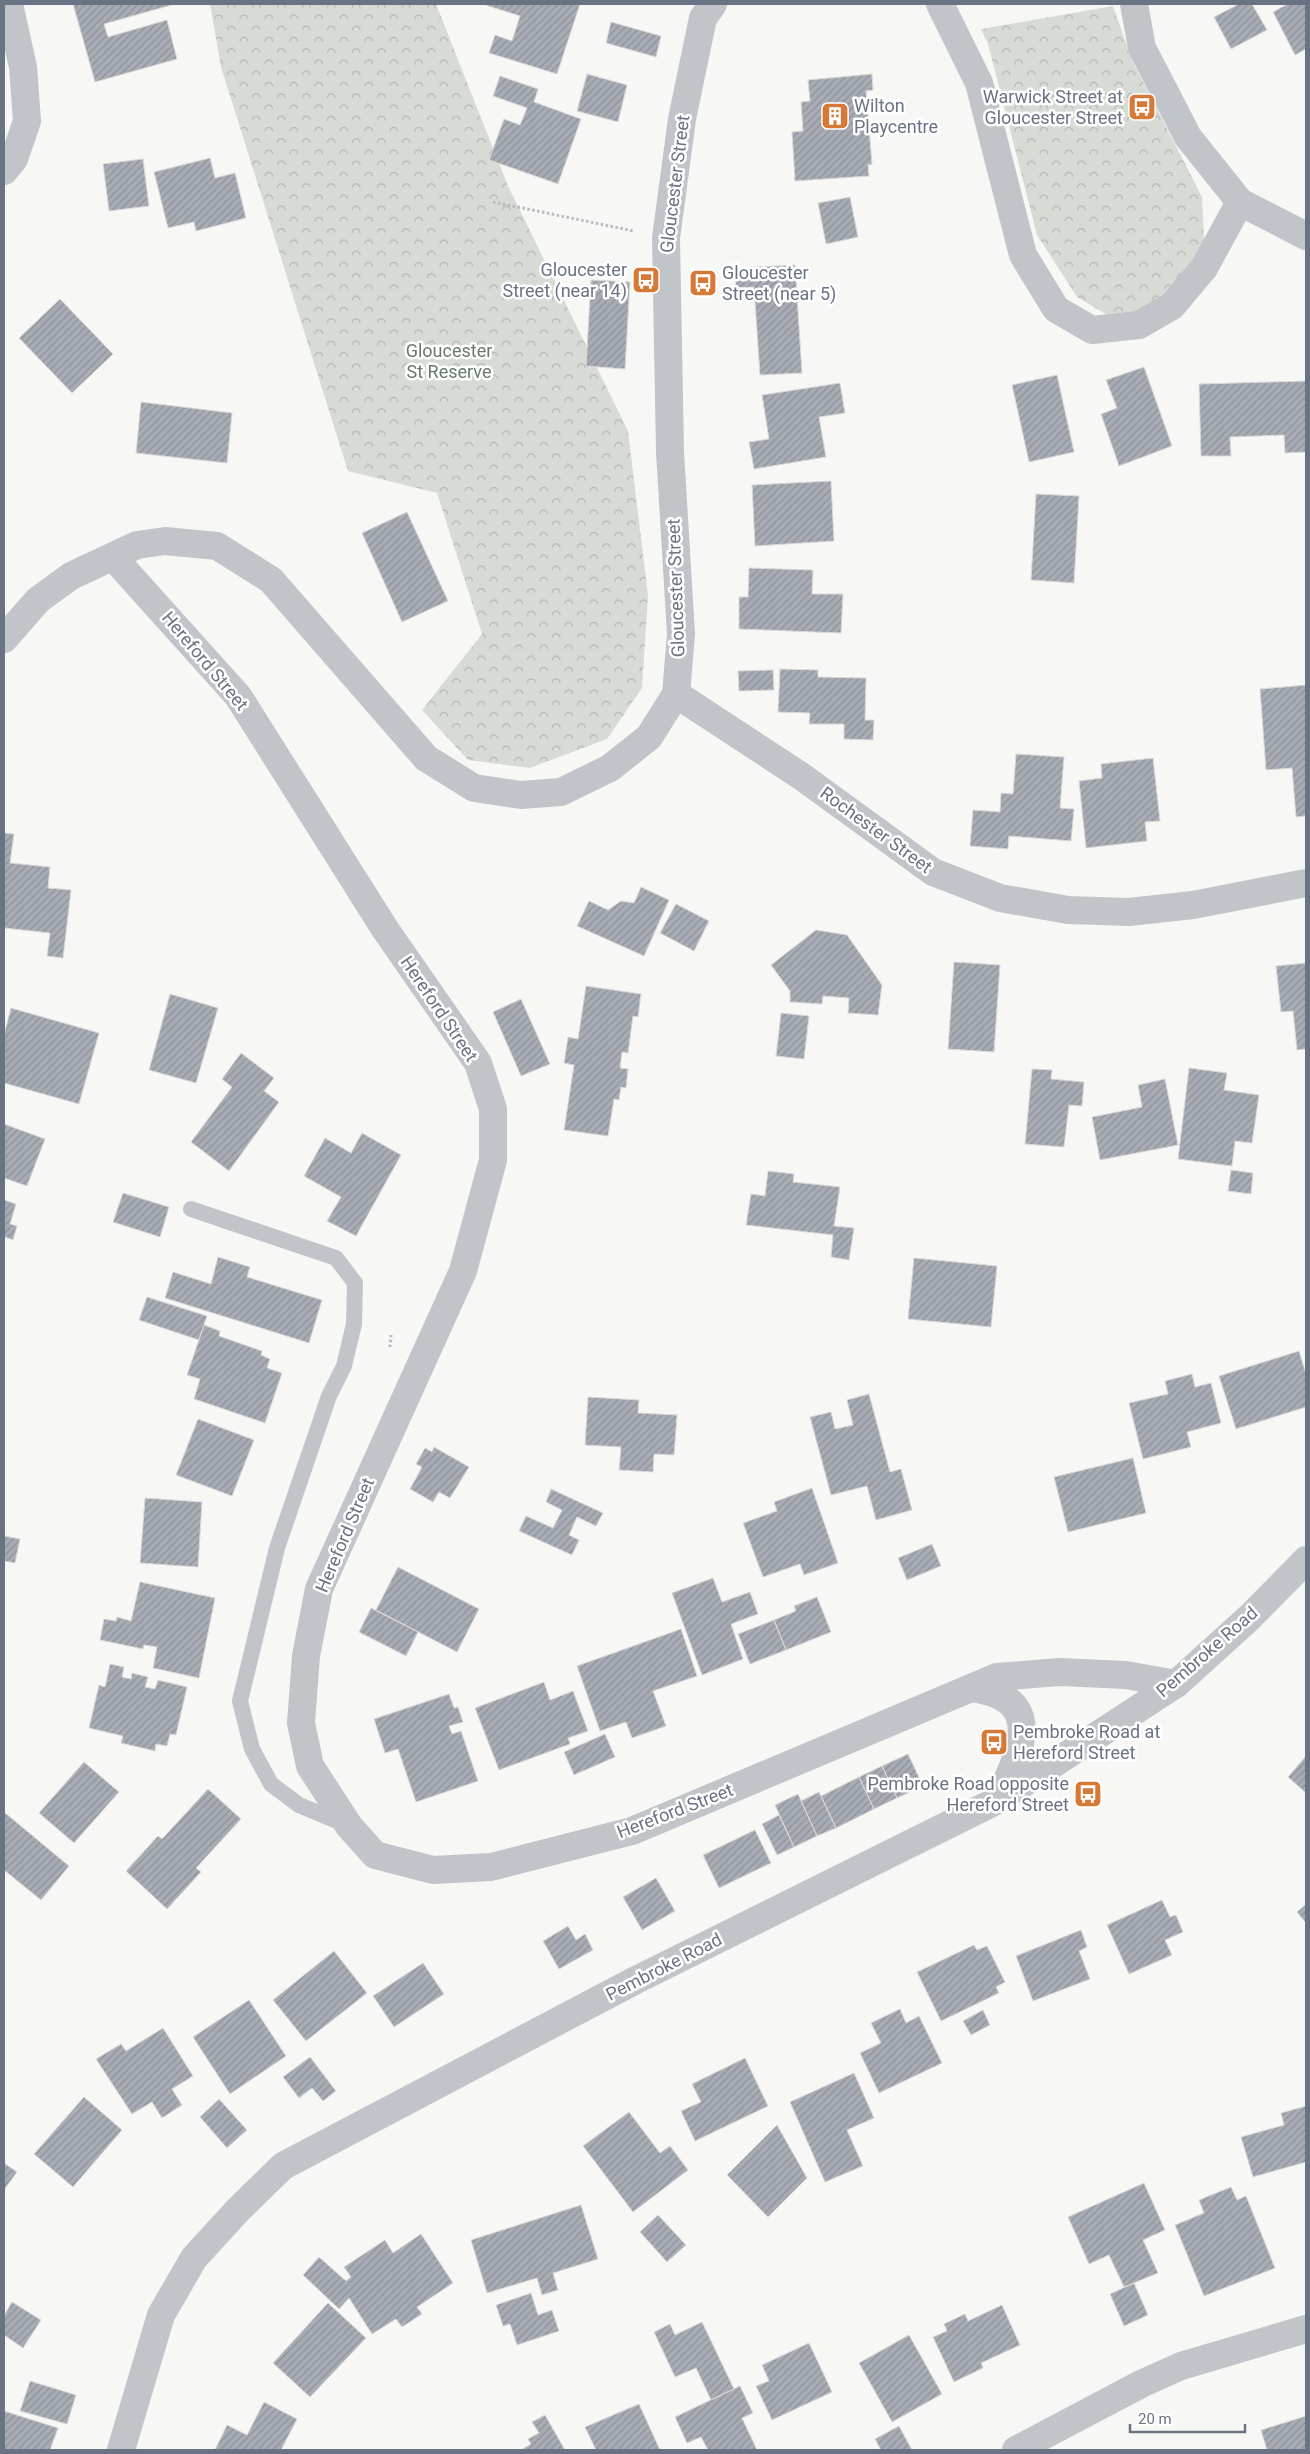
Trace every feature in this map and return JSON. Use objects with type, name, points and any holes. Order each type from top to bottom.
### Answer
[{"type":"street","points":[[4,172],[14,159],[27,121],[23,67],[9,4]]},
{"type":"street","name":"Gloucester Street","points":[[4,640],[38,600],[70,576],[137,545],[165,541],[217,546],[270,580],[426,758],[474,788],[521,795],[560,792],[610,768],[649,737],[676,694],[681,634],[670,452],[666,238],[682,119],[703,18],[713,4]]},
{"type":"street","points":[[940,4],[979,83],[1023,255],[1056,309],[1092,330],[1139,325],[1172,306],[1204,268],[1240,202]]},
{"type":"street","points":[[1134,4],[1142,48],[1188,137],[1240,202],[1306,236]]},
{"type":"street","name":"Hereford Street","points":[[113,557],[238,696],[385,929],[478,1063],[493,1109],[493,1160],[464,1271],[319,1589],[306,1656],[301,1723],[310,1766],[349,1826],[375,1855],[433,1870],[491,1867],[632,1831],[997,1677],[1059,1672],[1126,1675],[1176,1684]]},
{"type":"street","name":"Rochester Street","points":[[676,694],[801,776],[933,872],[1000,898],[1068,910],[1129,912],[1193,906],[1306,883]]},
{"type":"street","name":"Pembroke Road","points":[[121,2450],[161,2315],[194,2258],[232,2216],[283,2166],[636,1980],[998,1800],[1176,1684],[1250,1617],[1306,1560]]},
{"type":"street","points":[[971,1688],[993,1691],[1014,1704],[1022,1718],[1021,1734],[1013,1768],[998,1800]]},
{"type":"street","points":[[1016,2450],[1141,2384],[1181,2366],[1306,2329]]},
{"type":"lane","points":[[191,1209],[336,1258],[355,1283],[354,1324],[344,1366],[329,1396],[276,1548],[240,1701],[252,1749],[271,1784],[298,1805],[349,1826]]},
{"type":"path","points":[[493,202],[666,238]]},
{"type":"green space","name":"Gloucester St Reserve","points":[[210,4],[436,4],[508,186],[628,431],[648,595],[642,688],[607,739],[530,768],[468,760],[422,710],[482,634],[437,493],[348,471],[221,67]]},
{"type":"green space","points":[[1113,6],[1132,60],[1202,197],[1204,239],[1193,277],[1145,312],[1109,316],[1077,297],[1037,235],[988,44],[981,29]]},
{"type":"building","points":[[73,4],[175,4],[104,24],[108,37],[167,20],[177,59],[95,82]]},
{"type":"building","points":[[482,4],[580,4],[557,74],[489,53],[495,35],[512,41],[520,16]]},
{"type":"building","points":[[1239,4],[1252,4],[1267,30],[1231,49],[1214,17]]},
{"type":"building","points":[[1288,4],[1306,4],[1306,49],[1295,55],[1273,12]]},
{"type":"building","points":[[611,22],[661,36],[656,57],[606,43]]},
{"type":"building","points":[[587,74],[627,85],[618,122],[577,111]]},
{"type":"building","name":"Wilton Playcentre","points":[[872,74],[873,90],[866,91],[872,164],[868,165],[869,176],[795,181],[792,132],[803,131],[801,102],[810,101],[808,80]]},
{"type":"building","points":[[500,76],[538,89],[534,102],[581,119],[558,184],[489,160],[504,119],[520,125],[527,108],[493,96]]},
{"type":"building","points":[[210,158],[215,178],[235,173],[246,218],[196,231],[194,222],[168,228],[154,172]]},
{"type":"building","points":[[143,159],[149,206],[109,211],[103,164]]},
{"type":"building","points":[[850,197],[858,237],[826,244],[818,203]]},
{"type":"building","points":[[795,265],[802,373],[760,375],[754,287],[736,288],[735,268]]},
{"type":"building","points":[[591,280],[630,282],[625,369],[586,366]]},
{"type":"building","points":[[60,299],[113,354],[72,393],[19,338]]},
{"type":"building","points":[[1144,367],[1172,446],[1119,466],[1101,414],[1117,408],[1106,380]]},
{"type":"building","points":[[1057,375],[1074,452],[1029,462],[1012,385]]},
{"type":"building","points":[[1306,381],[1306,452],[1285,453],[1284,435],[1230,437],[1231,456],[1201,456],[1199,384]]},
{"type":"building","points":[[840,383],[845,413],[819,417],[826,457],[754,469],[749,442],[769,439],[762,395]]},
{"type":"building","points":[[141,402],[232,413],[227,463],[136,453]]},
{"type":"building","points":[[831,481],[834,541],[755,546],[752,485]]},
{"type":"building","points":[[1036,494],[1079,496],[1074,583],[1031,580]]},
{"type":"building","points":[[407,512],[448,601],[402,622],[362,533]]},
{"type":"building","points":[[749,568],[813,570],[812,594],[843,594],[841,633],[739,629],[739,597],[748,597]]},
{"type":"building","points":[[780,669],[818,670],[818,677],[866,678],[865,720],[874,720],[873,740],[844,739],[844,724],[809,724],[810,713],[778,712]]},
{"type":"building","points":[[773,670],[774,690],[739,691],[738,671]]},
{"type":"building","points":[[1306,685],[1306,816],[1296,817],[1292,768],[1266,770],[1260,689]]},
{"type":"building","points":[[1016,754],[1064,757],[1060,808],[1074,809],[1071,841],[1009,836],[1008,849],[970,846],[973,810],[1000,812],[1001,793],[1013,794]]},
{"type":"building","points":[[1153,758],[1160,821],[1145,822],[1147,841],[1086,848],[1079,781],[1102,778],[1101,764]]},
{"type":"building","points":[[4,833],[14,834],[10,863],[50,867],[48,888],[71,890],[63,958],[47,956],[50,933],[4,928]]},
{"type":"building","points":[[641,887],[669,900],[644,956],[577,926],[589,901],[608,910],[621,901],[634,903]]},
{"type":"building","points":[[676,904],[709,921],[694,951],[660,933]]},
{"type":"building","points":[[816,930],[847,935],[882,985],[878,1015],[848,1013],[849,998],[823,996],[822,1004],[790,1002],[790,991],[771,965]]},
{"type":"building","points":[[954,962],[1000,965],[994,1052],[948,1049]]},
{"type":"building","points":[[1306,963],[1306,1049],[1297,1050],[1293,1011],[1281,1012],[1276,966]]},
{"type":"building","points":[[586,986],[641,994],[638,1017],[633,1016],[628,1053],[622,1052],[620,1068],[628,1069],[626,1088],[621,1087],[619,1100],[614,1099],[608,1136],[564,1130],[574,1065],[564,1063],[568,1037],[578,1039]]},
{"type":"building","points":[[170,994],[218,1008],[196,1083],[149,1070]]},
{"type":"building","points":[[521,999],[550,1064],[521,1076],[493,1012]]},
{"type":"building","points":[[11,1008],[99,1033],[79,1104],[4,1083],[4,1035]]},
{"type":"building","points":[[781,1013],[809,1016],[804,1059],[776,1056]]},
{"type":"building","points":[[241,1053],[274,1078],[264,1091],[279,1102],[229,1171],[191,1142],[232,1087],[222,1079]]},
{"type":"building","points":[[1189,1068],[1227,1073],[1224,1090],[1259,1095],[1252,1143],[1235,1141],[1232,1166],[1178,1159]]},
{"type":"building","points":[[1032,1069],[1052,1070],[1051,1079],[1084,1082],[1082,1106],[1069,1105],[1064,1147],[1025,1144]]},
{"type":"building","points":[[1165,1079],[1178,1145],[1100,1160],[1092,1117],[1142,1107],[1138,1085]]},
{"type":"building","points":[[4,1124],[45,1139],[27,1186],[4,1178]]},
{"type":"building","points":[[362,1133],[401,1155],[356,1236],[327,1221],[341,1197],[304,1176],[325,1138],[351,1153]]},
{"type":"building","points":[[1231,1170],[1253,1173],[1251,1194],[1228,1191]]},
{"type":"building","points":[[768,1171],[794,1174],[793,1182],[840,1187],[834,1226],[854,1228],[849,1260],[831,1257],[833,1235],[746,1225],[751,1194],[765,1196]]},
{"type":"building","points":[[123,1193],[169,1207],[160,1237],[113,1222]]},
{"type":"building","points":[[4,1200],[16,1204],[10,1224],[17,1226],[13,1240],[5,1237],[4,1241]]},
{"type":"building","points":[[218,1257],[250,1267],[247,1277],[322,1300],[309,1343],[165,1298],[173,1272],[211,1284]]},
{"type":"building","points":[[914,1258],[997,1266],[991,1327],[908,1319]]},
{"type":"building","points":[[147,1297],[207,1316],[199,1340],[139,1320]]},
{"type":"building","points":[[204,1325],[220,1331],[219,1336],[262,1351],[261,1355],[270,1359],[267,1368],[282,1373],[265,1423],[194,1399],[200,1379],[187,1375]]},
{"type":"building","points":[[1299,1351],[1306,1374],[1306,1407],[1236,1429],[1219,1376]]},
{"type":"building","points":[[1192,1374],[1195,1387],[1211,1383],[1221,1423],[1187,1432],[1191,1447],[1143,1459],[1129,1403],[1168,1394],[1165,1381]]},
{"type":"building","points":[[869,1394],[890,1472],[901,1469],[912,1510],[876,1520],[867,1486],[831,1495],[810,1417],[831,1412],[835,1429],[853,1425],[847,1400]]},
{"type":"building","points":[[588,1397],[639,1400],[638,1413],[677,1415],[674,1455],[654,1454],[653,1472],[619,1470],[621,1447],[585,1445]]},
{"type":"building","points":[[198,1419],[254,1440],[232,1496],[176,1475]]},
{"type":"building","points":[[434,1447],[469,1467],[450,1498],[439,1492],[433,1502],[410,1489],[422,1467],[416,1464],[425,1448],[432,1452]]},
{"type":"building","points":[[1133,1458],[1146,1513],[1068,1532],[1054,1477]]},
{"type":"building","points":[[812,1488],[838,1563],[804,1575],[800,1564],[763,1577],[743,1523],[777,1511],[774,1502]]},
{"type":"building","points":[[551,1489],[603,1513],[596,1526],[577,1517],[569,1535],[579,1540],[572,1555],[519,1531],[526,1516],[553,1528],[562,1510],[546,1502]]},
{"type":"building","points":[[145,1498],[202,1502],[198,1567],[140,1563]]},
{"type":"building","points":[[4,1536],[20,1539],[15,1563],[4,1561]]},
{"type":"building","points":[[932,1544],[941,1566],[907,1580],[898,1558]]},
{"type":"building","points":[[398,1567],[479,1609],[457,1652],[376,1610]]},
{"type":"building","points":[[713,1578],[722,1602],[750,1592],[758,1614],[731,1624],[743,1659],[702,1675],[672,1593]]},
{"type":"building","points":[[140,1582],[215,1598],[199,1678],[153,1668],[157,1647],[144,1645],[143,1649],[100,1640],[104,1619],[116,1621],[117,1617],[131,1621]]},
{"type":"building","points":[[817,1597],[831,1632],[786,1650],[774,1620],[796,1611],[794,1606]]},
{"type":"building","points":[[371,1608],[418,1632],[406,1656],[359,1632]]},
{"type":"building","points":[[774,1620],[786,1650],[750,1664],[738,1634]]},
{"type":"building","points":[[681,1629],[697,1676],[653,1691],[666,1726],[632,1738],[626,1722],[600,1731],[577,1666]]},
{"type":"building","points":[[110,1664],[124,1667],[122,1677],[131,1679],[132,1673],[148,1677],[145,1687],[155,1689],[158,1680],[187,1687],[176,1735],[170,1734],[167,1746],[156,1744],[155,1751],[121,1743],[123,1736],[89,1728],[99,1685],[105,1687]]},
{"type":"building","points":[[544,1682],[550,1700],[573,1691],[588,1731],[568,1738],[570,1744],[499,1770],[475,1708]]},
{"type":"building","points":[[449,1694],[454,1708],[458,1707],[463,1722],[449,1726],[452,1734],[461,1731],[478,1781],[416,1802],[398,1749],[385,1753],[374,1719]]},
{"type":"building","points":[[605,1734],[615,1757],[574,1775],[564,1752]]},
{"type":"building","points":[[908,1754],[923,1786],[897,1798],[882,1766]]},
{"type":"building","points":[[1306,1756],[1306,1793],[1288,1777]]},
{"type":"building","points":[[84,1762],[119,1792],[74,1843],[39,1813]]},
{"type":"building","points":[[882,1766],[897,1798],[874,1809],[859,1777]]},
{"type":"building","points":[[859,1777],[874,1809],[836,1828],[821,1796]]},
{"type":"building","points":[[208,1789],[241,1819],[196,1868],[201,1872],[167,1909],[126,1871],[158,1836],[162,1839]]},
{"type":"building","points":[[819,1792],[836,1828],[817,1836],[801,1801]]},
{"type":"building","points":[[798,1794],[817,1836],[794,1847],[775,1805]]},
{"type":"building","points":[[4,1812],[69,1866],[41,1900],[4,1870]]},
{"type":"building","points":[[779,1815],[794,1847],[777,1855],[762,1824]]},
{"type":"building","points":[[755,1830],[771,1863],[719,1888],[703,1855]]},
{"type":"building","points":[[656,1878],[675,1911],[642,1930],[623,1897]]},
{"type":"building","points":[[1162,1900],[1170,1917],[1176,1915],[1183,1932],[1165,1940],[1172,1955],[1129,1974],[1107,1925]]},
{"type":"building","points":[[1306,1904],[1306,1923],[1297,1912]]},
{"type":"building","points":[[568,1926],[576,1940],[585,1934],[593,1950],[559,1969],[543,1941]]},
{"type":"building","points":[[1081,1930],[1087,1947],[1079,1951],[1090,1979],[1033,2001],[1016,1956]]},
{"type":"building","points":[[974,1945],[977,1950],[987,1946],[1005,1982],[996,1987],[999,1993],[941,2021],[917,1972]]},
{"type":"building","points":[[334,1951],[367,1993],[306,2041],[273,2000]]},
{"type":"building","points":[[423,1963],[444,1994],[394,2027],[373,1996]]},
{"type":"building","points":[[249,2000],[286,2056],[230,2094],[193,2037]]},
{"type":"building","points":[[900,2009],[906,2023],[919,2016],[942,2063],[879,2093],[860,2053],[881,2043],[871,2023]]},
{"type":"building","points":[[983,2010],[990,2025],[971,2035],[963,2021]]},
{"type":"building","points":[[163,2028],[193,2076],[172,2089],[182,2105],[162,2118],[152,2102],[132,2114],[96,2059],[121,2044],[126,2051]]},
{"type":"building","points":[[310,2057],[336,2091],[323,2101],[312,2088],[299,2098],[283,2077]]},
{"type":"building","points":[[745,2058],[768,2106],[695,2141],[681,2111],[701,2102],[692,2084]]},
{"type":"building","points":[[854,2073],[874,2118],[847,2130],[863,2166],[825,2182],[790,2102]]},
{"type":"building","points":[[84,2097],[122,2130],[73,2187],[34,2154]]},
{"type":"building","points":[[219,2099],[247,2130],[227,2148],[200,2117]]},
{"type":"building","points":[[1306,2106],[1306,2162],[1253,2177],[1241,2137],[1284,2125],[1281,2113]]},
{"type":"building","points":[[629,2112],[660,2153],[670,2146],[688,2170],[633,2212],[583,2146]]},
{"type":"building","points":[[777,2125],[807,2178],[768,2217],[727,2175]]},
{"type":"building","points":[[4,2163],[17,2172],[4,2190]]},
{"type":"building","points":[[1144,2183],[1165,2230],[1143,2240],[1158,2273],[1124,2287],[1109,2255],[1089,2264],[1068,2217]]},
{"type":"building","points":[[1231,2187],[1237,2200],[1246,2196],[1275,2268],[1204,2296],[1175,2225],[1204,2213],[1199,2200]]},
{"type":"building","points":[[581,2205],[598,2259],[553,2273],[558,2290],[542,2295],[537,2278],[487,2293],[471,2240]]},
{"type":"building","points":[[658,2215],[686,2245],[667,2262],[640,2232]]},
{"type":"building","points":[[421,2234],[453,2283],[417,2307],[422,2314],[402,2327],[396,2319],[372,2334],[349,2298],[339,2309],[303,2275],[319,2257],[346,2281],[351,2277],[344,2267],[385,2240],[393,2253]]},
{"type":"building","points":[[1134,2283],[1148,2315],[1124,2326],[1110,2294]]},
{"type":"building","points":[[531,2293],[538,2315],[552,2310],[559,2331],[517,2345],[510,2324],[503,2326],[496,2305]]},
{"type":"building","points":[[12,2302],[41,2320],[23,2348],[4,2335],[4,2316]]},
{"type":"building","points":[[328,2303],[366,2338],[310,2397],[273,2363]]},
{"type":"building","points":[[1002,2305],[1020,2345],[981,2363],[983,2368],[954,2382],[933,2337],[947,2331],[944,2324],[965,2314],[968,2321]]},
{"type":"building","points":[[702,2322],[734,2389],[711,2400],[696,2368],[675,2377],[654,2332],[670,2324],[675,2335]]},
{"type":"building","points":[[909,2335],[942,2394],[892,2422],[859,2363]]},
{"type":"building","points":[[809,2343],[832,2392],[772,2420],[756,2386],[769,2381],[762,2365]]},
{"type":"building","points":[[30,2381],[76,2395],[67,2424],[20,2411]]},
{"type":"building","points":[[740,2386],[753,2413],[742,2418],[757,2450],[708,2450],[701,2437],[687,2443],[675,2417]]},
{"type":"building","points":[[264,2402],[297,2419],[281,2450],[215,2450],[227,2425],[247,2435]]},
{"type":"building","points":[[639,2404],[660,2450],[596,2450],[585,2427]]},
{"type":"building","points":[[4,2411],[58,2428],[50,2450],[4,2450]]},
{"type":"building","points":[[545,2415],[565,2450],[521,2450],[531,2444],[528,2439],[539,2433],[532,2422]]},
{"type":"building","points":[[1306,2416],[1306,2450],[1267,2450],[1261,2430]]},
{"type":"building","points":[[899,2426],[912,2450],[881,2450],[875,2439]]},
{"type":"place","name":"Warwick Street at Gloucester Street","points":[[1142,107]]},
{"type":"place","name":"Wilton Playcentre","points":[[835,116]]},
{"type":"place","name":"Gloucester Street (near 14)","points":[[646,280]]},
{"type":"place","name":"Gloucester Street (near 5)","points":[[703,283]]},
{"type":"place","name":"Pembroke Road at Hereford Street","points":[[994,1742]]},
{"type":"place","name":"Pembroke Road opposite Hereford Street","points":[[1088,1794]]}]
